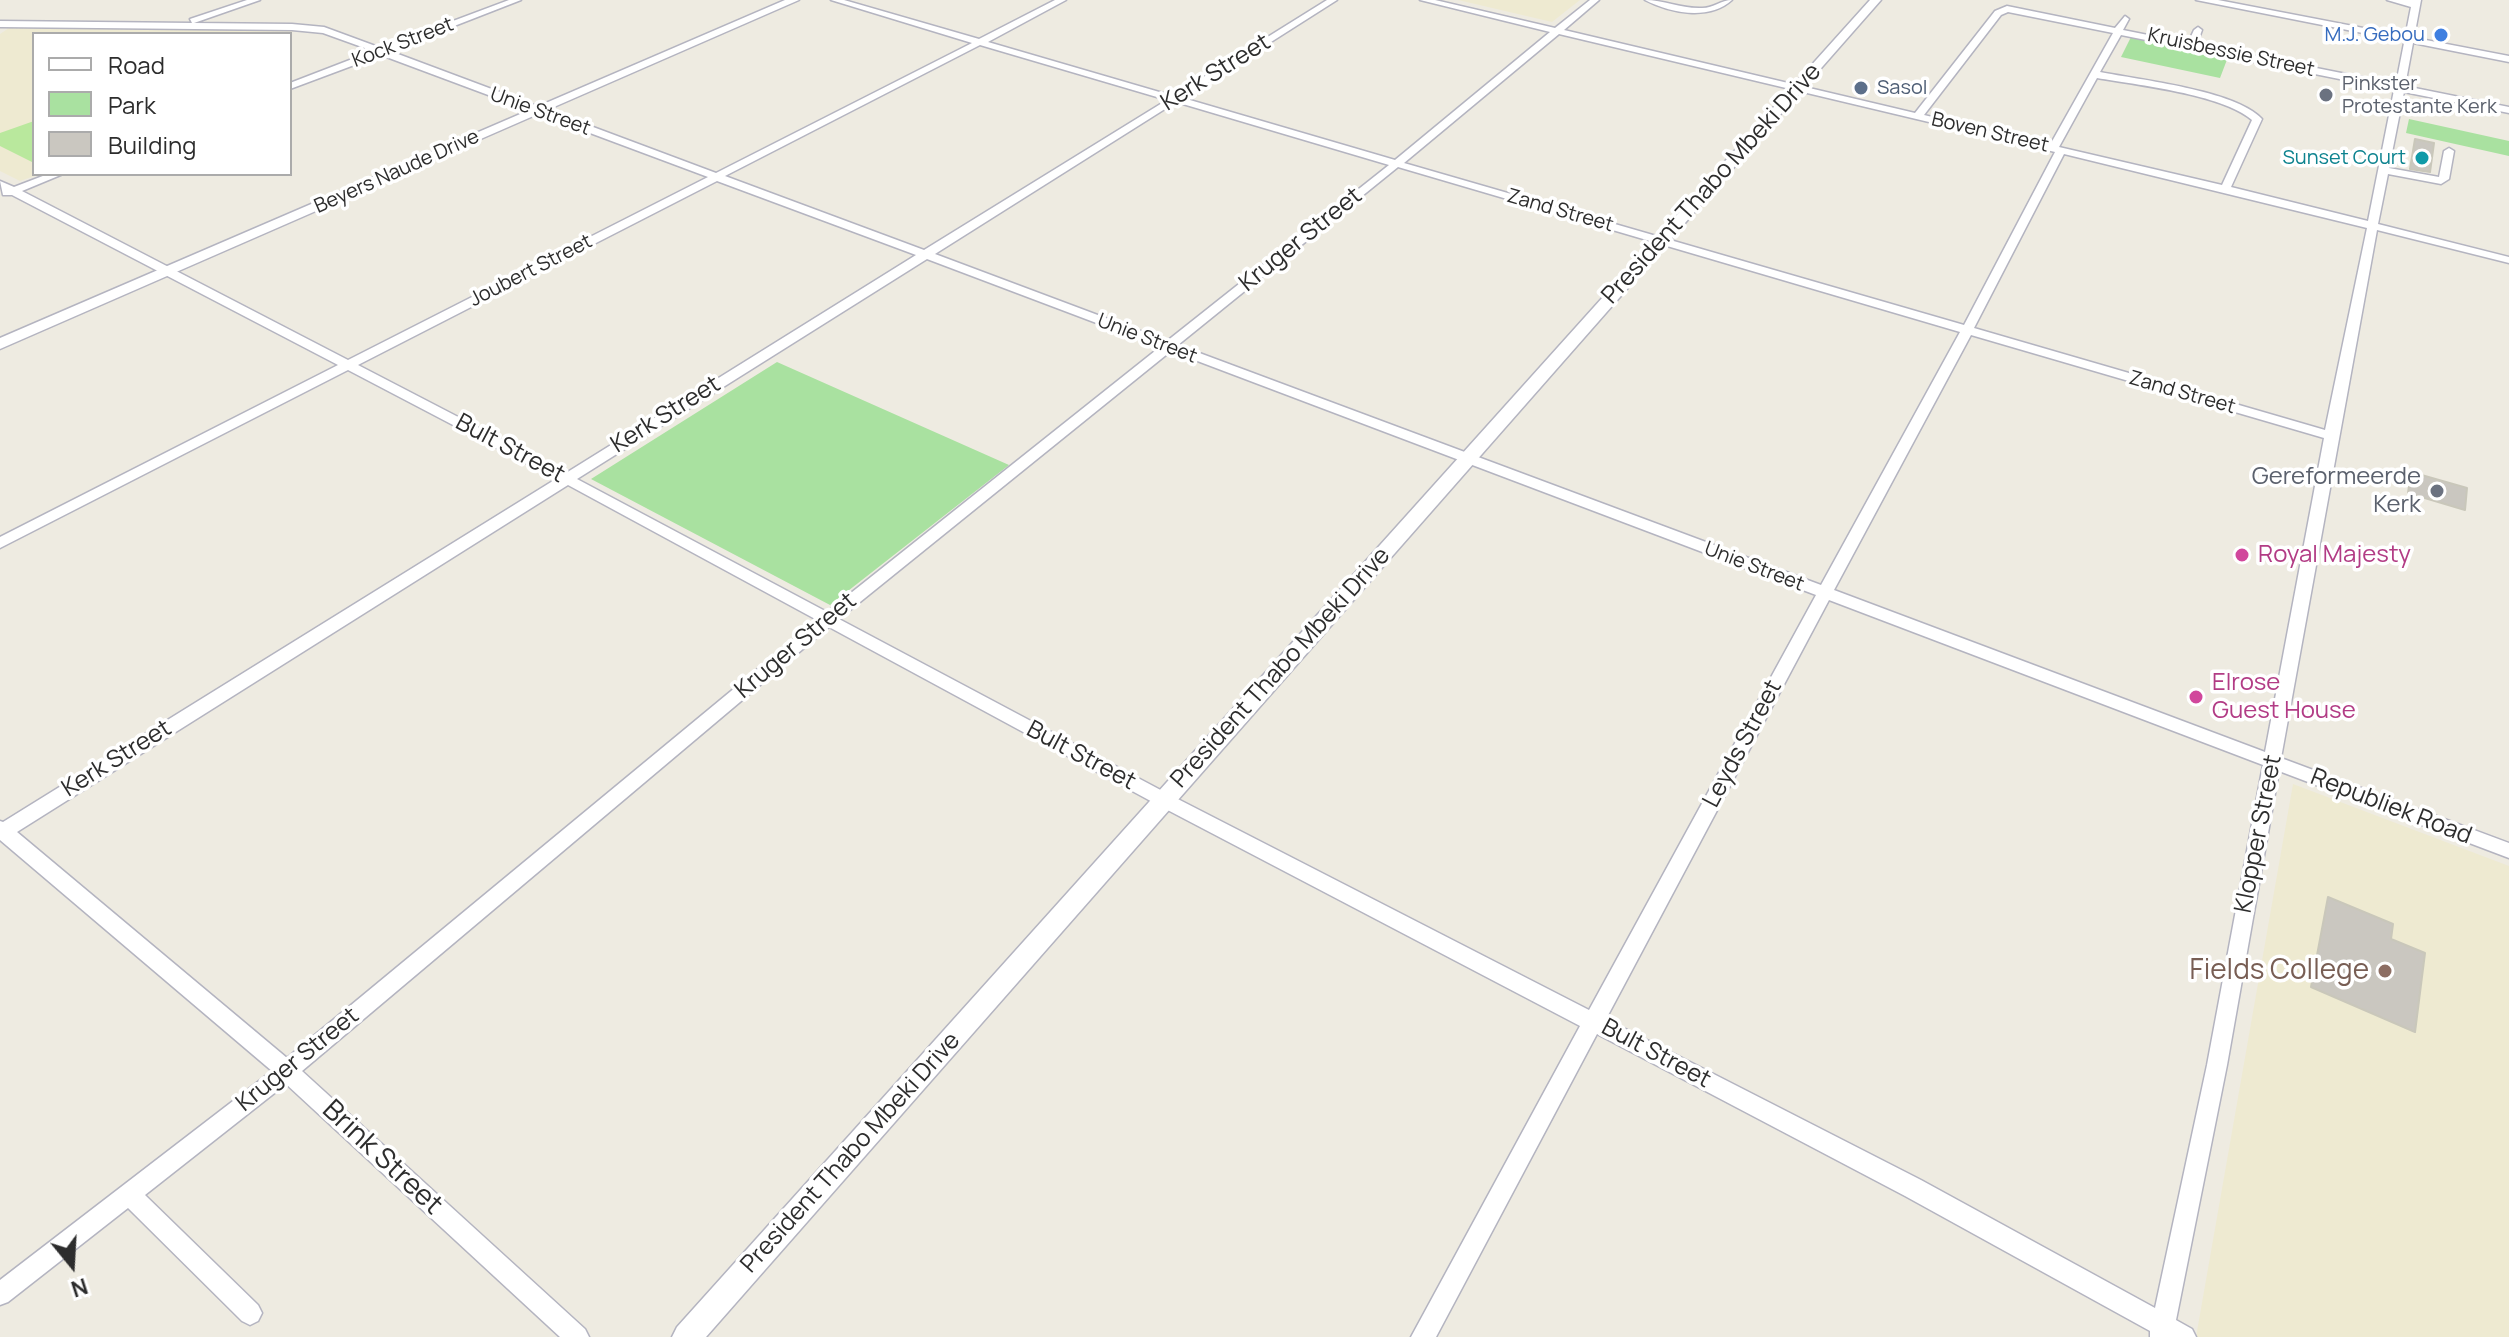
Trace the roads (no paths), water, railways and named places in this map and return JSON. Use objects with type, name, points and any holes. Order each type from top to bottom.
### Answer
[{"type":"street","points":[[178,26],[256,0]]},
{"type":"street","name":"Kock Street","points":[[292,85],[517,0]]},
{"type":"street","name":"Beyers Naude Drive","points":[[0,344],[794,0]]},
{"type":"street","name":"Zand Street","points":[[835,0],[2331,436]]},
{"type":"street","name":"Joubert Street","points":[[0,543],[1062,0]]},
{"type":"street","name":"Kerk Street","points":[[1,831],[1333,0]]},
{"type":"street","name":"Boven Street","points":[[1424,0],[2225,189],[2509,260]]},
{"type":"street","name":"Kruger Street","points":[[0,1294],[287,1071],[827,620],[1396,164],[1595,0]]},
{"type":"street","points":[[1649,0],[1707,12],[1719,9],[1728,0]]},
{"type":"street","name":"President Thabo Mbeki Drive","points":[[687,1337],[1876,0]]},
{"type":"street","points":[[2201,0],[2509,59]]},
{"type":"street","points":[[2391,0],[2416,2]]},
{"type":"street","name":"Klopper Street","points":[[2162,1331],[2217,1065],[2331,436],[2416,2]]},
{"type":"street","points":[[2046,16],[2053,6]]},
{"type":"street","name":"Kruisbessie Street","points":[[1918,116],[2000,11],[2015,10],[2509,110]]},
{"type":"street","name":"Leyds Street","points":[[1423,1337],[1966,331],[2093,74],[2125,19]]},
{"type":"street","name":"Unie Street","points":[[2,26],[312,28],[716,176],[2273,762]]},
{"type":"street","points":[[2192,45],[2198,30]]},
{"type":"street","points":[[2270,62],[2275,47]]},
{"type":"street","points":[[2338,75],[2340,61]]},
{"type":"street","points":[[2093,74],[2230,103],[2252,111],[2257,119],[2225,189]]},
{"type":"street","points":[[2383,170],[2441,181],[2449,151]]},
{"type":"street","points":[[5,190],[51,176]]},
{"type":"street","name":"Bult Street","points":[[5,190],[348,363],[1164,800],[1899,1181],[2162,1331],[2184,1337]]},
{"type":"street","name":"Republiek Road","points":[[2273,762],[2509,851]]},
{"type":"street","name":"Brink Street","points":[[1,831],[287,1071],[577,1337]]},
{"type":"street","points":[[129,1194],[250,1313]]},
{"type":"place","name":"M.J. Gebou","points":[[2441,35]]},
{"type":"place","name":"Sasol","points":[[1861,88]]},
{"type":"place","name":"Pinkster Protestante Kerk","points":[[2326,95]]},
{"type":"place","name":"Sunset Court","points":[[2422,158]]},
{"type":"place","name":"Gereformeerde Kerk","points":[[2437,491]]},
{"type":"place","name":"Royal Majesty","points":[[2242,555]]},
{"type":"place","name":"Elrose Guest House","points":[[2196,697]]},
{"type":"place","name":"Fields College","points":[[2385,971]]}]
